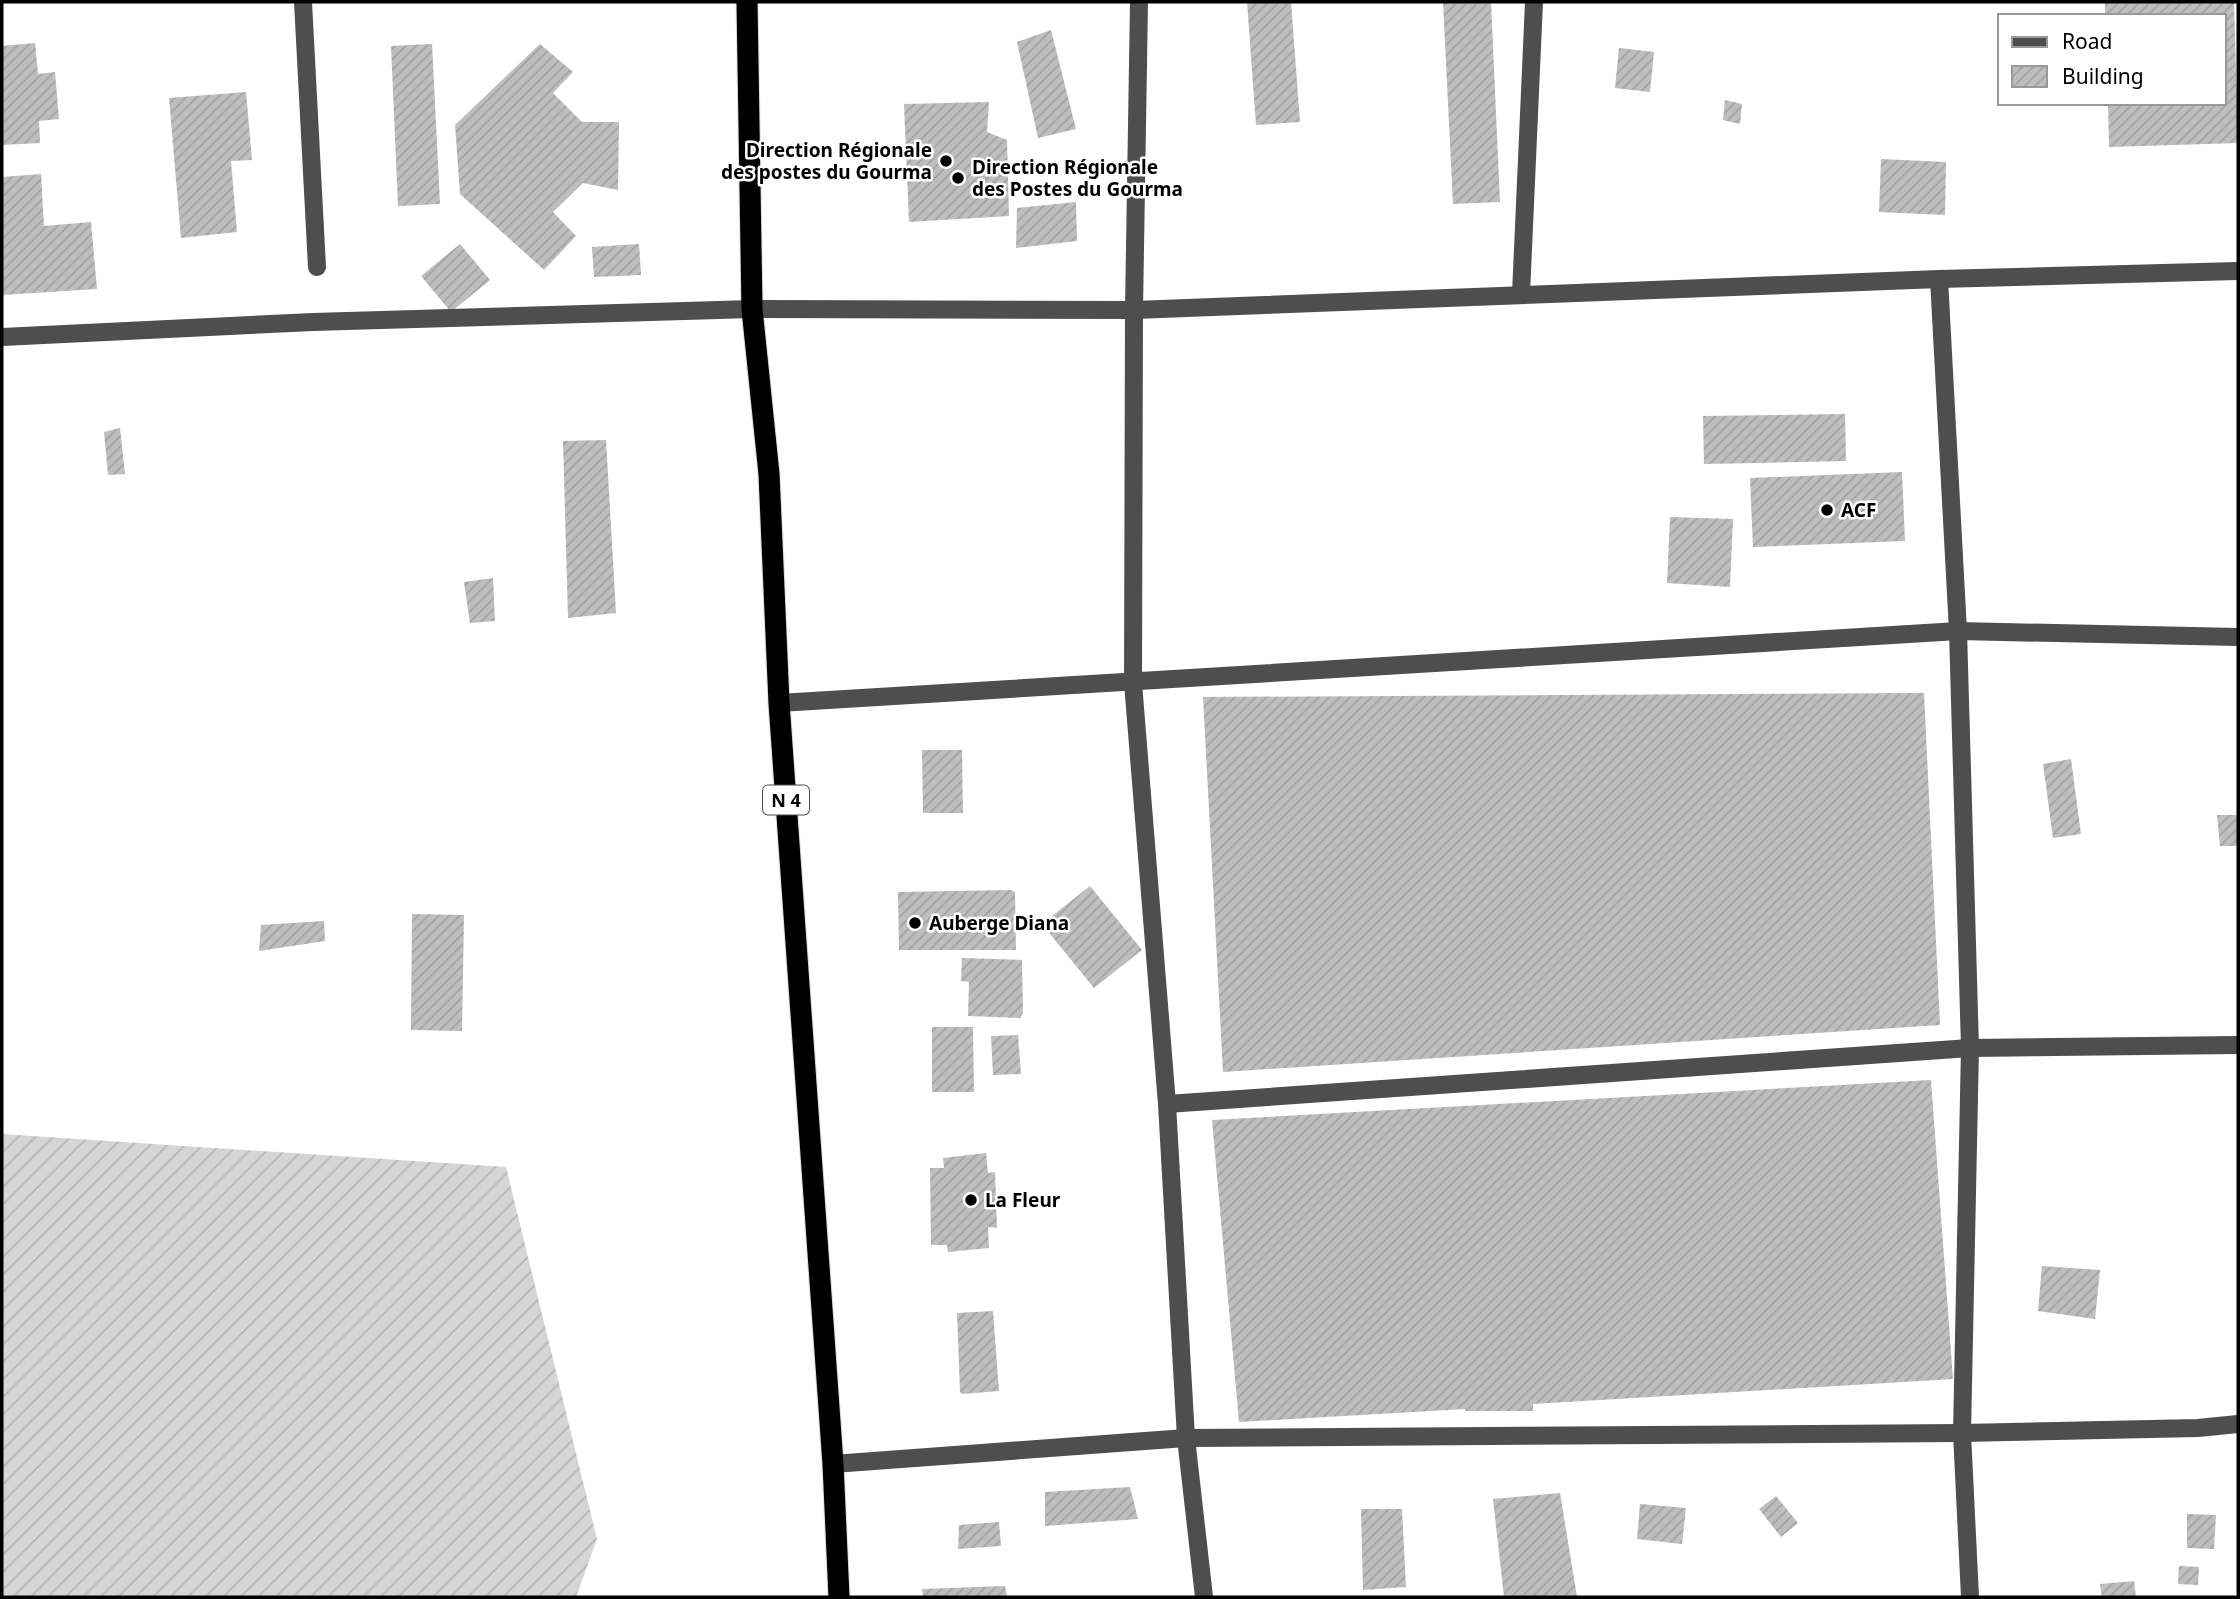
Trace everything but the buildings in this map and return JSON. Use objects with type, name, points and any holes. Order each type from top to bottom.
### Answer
[{"type":"highway","name":"N 4","points":[[747,2],[752,309],[769,474],[779,703],[833,1464],[839,1597]]},
{"type":"street","points":[[303,2],[317,267]]},
{"type":"street","points":[[1139,2],[1134,310],[1133,683],[1167,1104],[1186,1438],[1204,1597]]},
{"type":"street","points":[[1521,294],[1534,2]]},
{"type":"street","points":[[2,337],[313,322],[752,309],[1134,310],[1939,279],[2238,271]]},
{"type":"street","points":[[1939,279],[1958,631],[1970,1048],[1962,1433],[1970,1597]]},
{"type":"street","points":[[779,703],[1958,631],[2238,637]]},
{"type":"street","points":[[1167,1104],[1970,1048],[2238,1045]]},
{"type":"street","points":[[833,1464],[1186,1438],[1962,1433],[2198,1428],[2238,1424]]},
{"type":"shaded area","points":[[2,1134],[506,1167],[597,1539],[576,1597],[2,1597]]},
{"type":"place","name":"Direction Régionale des postes du Gourma","points":[[946,161]]},
{"type":"place","name":"Direction Régionale des Postes du Gourma","points":[[958,178]]},
{"type":"place","name":"ACF","points":[[1827,510]]},
{"type":"place","name":"Auberge Diana","points":[[915,923]]},
{"type":"place","name":"La Fleur","points":[[971,1200]]}]
